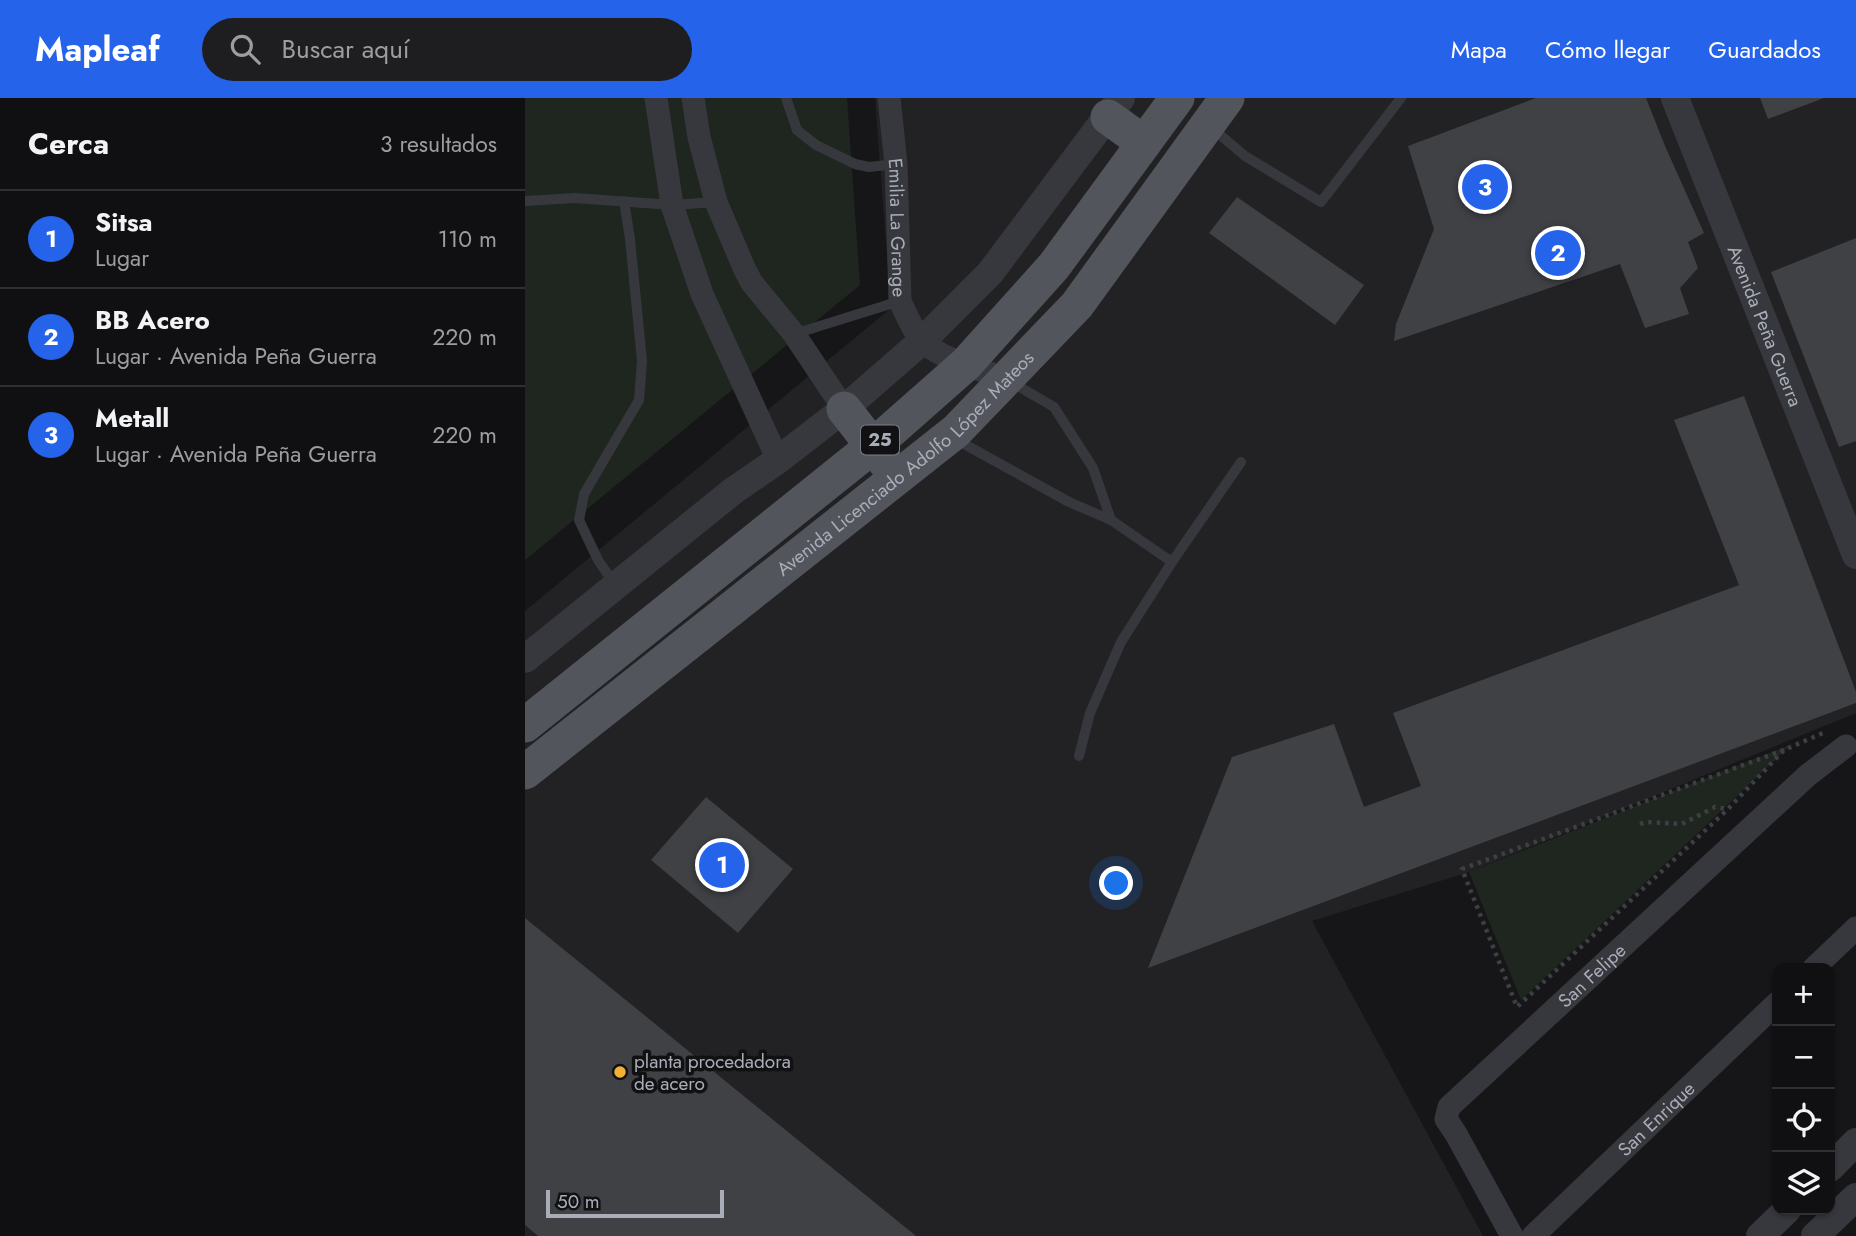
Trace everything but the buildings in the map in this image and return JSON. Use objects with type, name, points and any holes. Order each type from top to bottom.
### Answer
[{"type":"main road","name":"Avenida Licenciado Adolfo López Mateos","points":[[525,725],[873,446],[966,364],[1053,266],[1177,98]]},
{"type":"main road","points":[[1115,107],[1144,144]]},
{"type":"main road","name":"Avenida Licenciado Adolfo López Mateos","points":[[525,772],[950,436],[1077,305],[1217,111]]},
{"type":"main road","points":[[832,528],[845,507],[881,478],[886,463],[844,409]]},
{"type":"street","points":[[656,98],[672,205],[702,293],[778,460]]},
{"type":"street","points":[[693,98],[699,137],[716,202],[752,283],[793,334],[844,409]]},
{"type":"street","name":"Emilia La Grange","points":[[889,98],[896,164],[900,301],[922,341]]},
{"type":"street","name":"Avenida Peña Guerra","points":[[1675,98],[1856,555]]},
{"type":"street","points":[[525,659],[733,491],[844,409],[922,341],[990,272],[1115,107]]},
{"type":"street","points":[[922,341],[939,352],[1006,379]]},
{"type":"street","name":"San Felipe","points":[[1512,1236],[1445,1119],[1449,1107],[1808,775],[1839,737]]},
{"type":"street","points":[[1819,963],[1856,928]]},
{"type":"street","name":"San Enrique","points":[[1533,1236],[1772,1008]]},
{"type":"street","points":[[1835,1163],[1856,1142]]},
{"type":"street","points":[[1815,1236],[1856,1197]]},
{"type":"street","points":[[1760,1236],[1782,1215]]},
{"type":"lane","points":[[786,98],[797,130],[816,145],[855,164],[869,167],[896,164]]},
{"type":"lane","points":[[1217,111],[1245,156],[1321,202],[1401,98]]},
{"type":"lane","points":[[525,201],[575,198],[672,205],[716,202]]},
{"type":"lane","points":[[615,586],[598,560],[579,520],[584,494],[639,400],[642,361],[624,201]]},
{"type":"lane","points":[[793,334],[900,301]]},
{"type":"lane","points":[[1006,379],[1054,407],[1093,468],[1111,520]]},
{"type":"lane","points":[[950,436],[1069,502],[1111,520],[1172,562]]},
{"type":"lane","points":[[1079,756],[1090,713],[1121,642],[1241,462]]},
{"type":"path","points":[[1784,750],[1728,809],[1517,1007],[1462,869],[1784,750],[1839,737]]},
{"type":"path","points":[[1640,824],[1682,824],[1715,807],[1728,809]]},
{"type":"shaded area","points":[[525,98],[847,98],[860,285],[525,560]]},
{"type":"shaded area","points":[[875,98],[1856,98],[1856,713],[1469,872],[1312,921],[1483,1236],[525,1236],[525,611],[891,308]]},
{"type":"shaded area","points":[[1792,744],[1521,1000],[1469,872]]},
{"type":"place","name":"Metall","points":[[1485,187]]},
{"type":"place","name":"BB Acero","points":[[1558,253]]},
{"type":"place","name":"Sitsa","points":[[722,865]]},
{"type":"place","name":"planta procedadora de acero","points":[[620,1072]]}]
